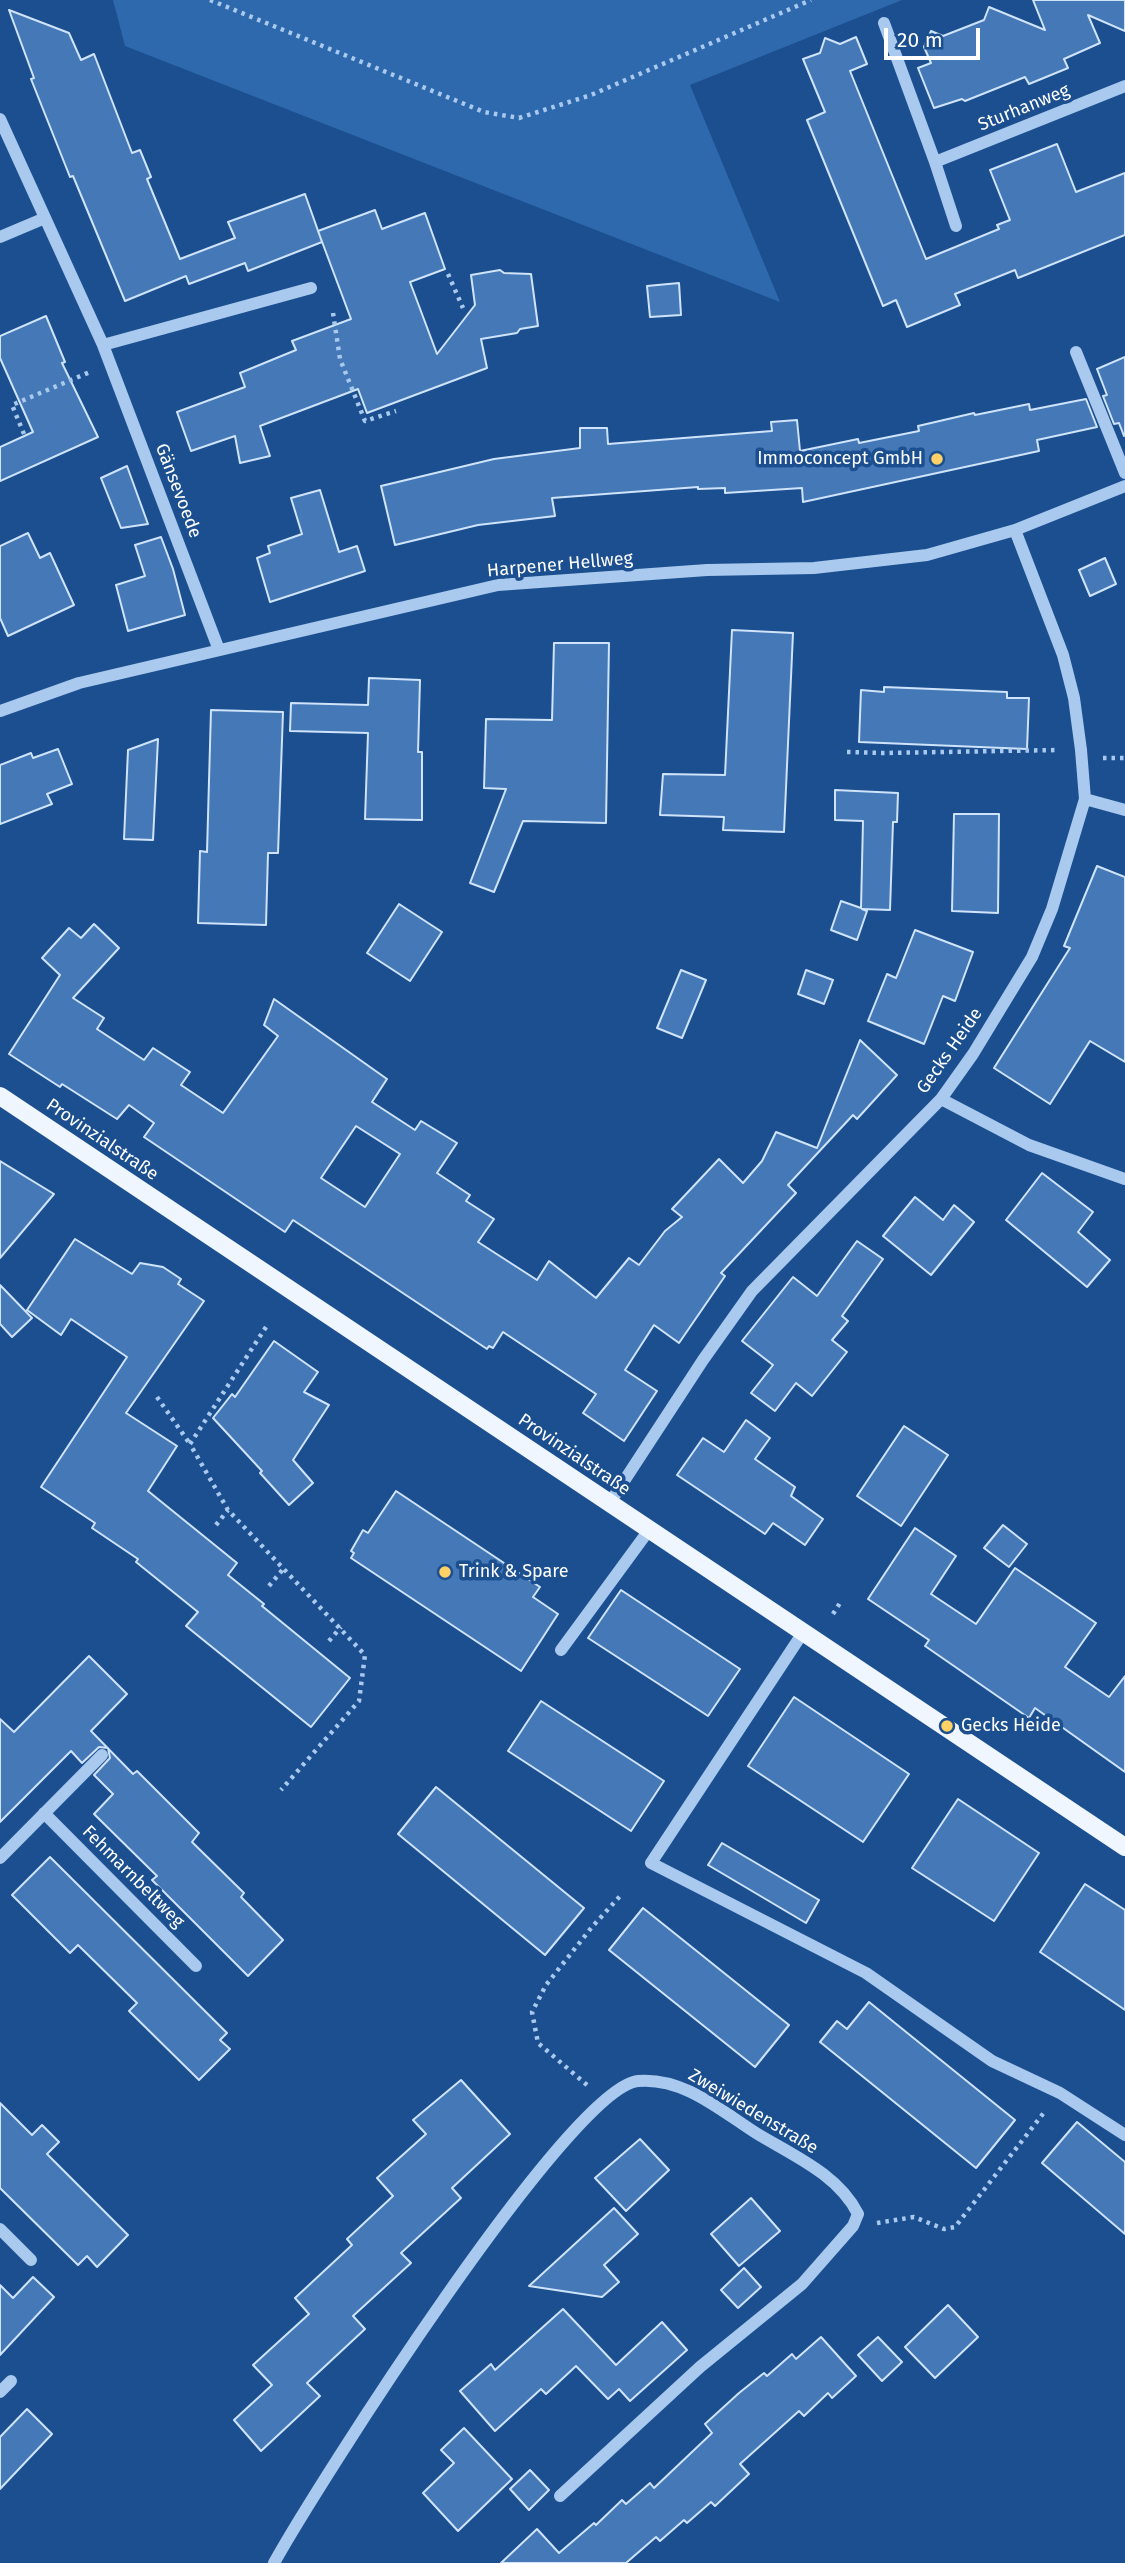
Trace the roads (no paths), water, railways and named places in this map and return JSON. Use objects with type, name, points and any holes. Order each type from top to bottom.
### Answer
[{"type":"main road","name":"Provinzialstraße","points":[[0,1097],[1125,1847]]},
{"type":"street","points":[[884,23],[956,226]]},
{"type":"street","name":"Sturhanweg","points":[[935,162],[1125,86]]},
{"type":"street","name":"Gänsevoede","points":[[0,119],[103,345],[219,650]]},
{"type":"street","points":[[0,237],[45,218]]},
{"type":"street","points":[[103,345],[312,288]]},
{"type":"street","points":[[1076,352],[1125,473]]},
{"type":"street","name":"Harpener Hellweg","points":[[0,711],[79,682],[498,585],[707,570],[814,568],[927,555],[1015,530],[1125,486]]},
{"type":"street","name":"Gecks Heide","points":[[609,1504],[703,1360],[752,1292],[941,1099],[973,1054],[1032,957],[1052,909],[1085,799],[1074,698],[1063,655],[1015,530]]},
{"type":"street","points":[[1085,799],[1125,810]]},
{"type":"street","points":[[941,1099],[1029,1145],[1125,1179]]},
{"type":"street","points":[[561,1650],[649,1530]]},
{"type":"street","points":[[804,1631],[651,1863],[866,1973],[992,2061],[1060,2093],[1125,2135]]},
{"type":"street","points":[[0,1858],[102,1755]]},
{"type":"street","name":"Fehmarnbeltweg","points":[[44,1813],[196,1966]]},
{"type":"street","name":"Zweiwiedenstraße","points":[[274,2563],[323,2480],[461,2274],[537,2175],[604,2099],[636,2081],[682,2086],[827,2177],[849,2197],[858,2214],[853,2226],[802,2284],[700,2367],[560,2496]]},
{"type":"street","points":[[0,2229],[31,2260]]},
{"type":"street","points":[[0,2392],[11,2381]]},
{"type":"place","name":"Immoconcept GmbH","points":[[937,459]]},
{"type":"place","name":"Trink & Spare","points":[[445,1572]]},
{"type":"place","name":"Gecks Heide","points":[[947,1726]]}]
